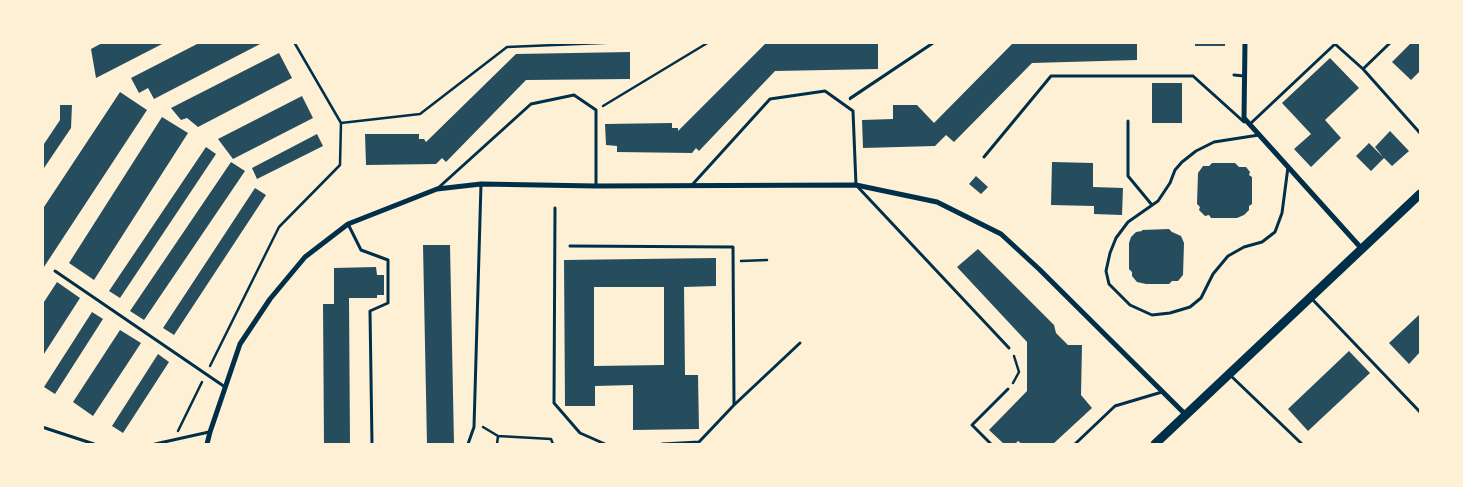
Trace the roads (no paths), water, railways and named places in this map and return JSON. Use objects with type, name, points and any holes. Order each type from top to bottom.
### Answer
[{"type":"main road","points":[[1155,444],[1363,250],[1420,194]]},
{"type":"street","points":[[1245,42],[1244,118],[1363,250]]},
{"type":"street","points":[[207,444],[240,344],[270,299],[306,257],[348,224],[437,189],[481,184],[596,186],[856,185],[937,202],[1001,234],[1039,269],[1186,415]]},
{"type":"lane","points":[[1363,69],[1391,42]]},
{"type":"lane","points":[[1250,124],[1334,44],[1363,69],[1420,133]]},
{"type":"lane","points":[[1234,75],[1244,76]]},
{"type":"lane","points":[[984,157],[1051,76],[1193,76],[1260,135]]},
{"type":"lane","points":[[692,185],[770,99],[825,91],[853,111],[856,185],[1009,348]]},
{"type":"lane","points":[[437,189],[531,104],[574,95],[596,110],[596,186]]},
{"type":"lane","points":[[1128,121],[1128,176],[1152,205]]},
{"type":"lane","points":[[1260,135],[1214,142],[1196,151],[1175,170],[1164,194],[1128,222],[1116,238],[1106,271],[1109,284],[1130,304],[1152,315],[1170,313],[1190,307],[1201,298],[1213,274],[1228,256],[1244,247],[1262,242],[1275,232],[1282,212],[1288,166]]},
{"type":"lane","points":[[468,444],[474,427],[481,184]]},
{"type":"lane","points":[[555,208],[554,403],[580,433],[605,444]]},
{"type":"lane","points":[[348,224],[360,250],[388,260],[388,303],[370,311],[372,444]]},
{"type":"lane","points":[[570,246],[733,247],[734,405]]},
{"type":"lane","points":[[55,271],[225,388]]},
{"type":"lane","points":[[1311,298],[1420,409]]},
{"type":"lane","points":[[662,444],[699,442],[734,405],[800,343]]},
{"type":"lane","points":[[1229,374],[1302,444]]},
{"type":"lane","points":[[991,444],[972,425],[1008,389]]},
{"type":"lane","points":[[1075,444],[1116,406],[1162,392]]},
{"type":"lane","points":[[42,427],[94,444]]},
{"type":"lane","points":[[155,444],[210,432]]}]
